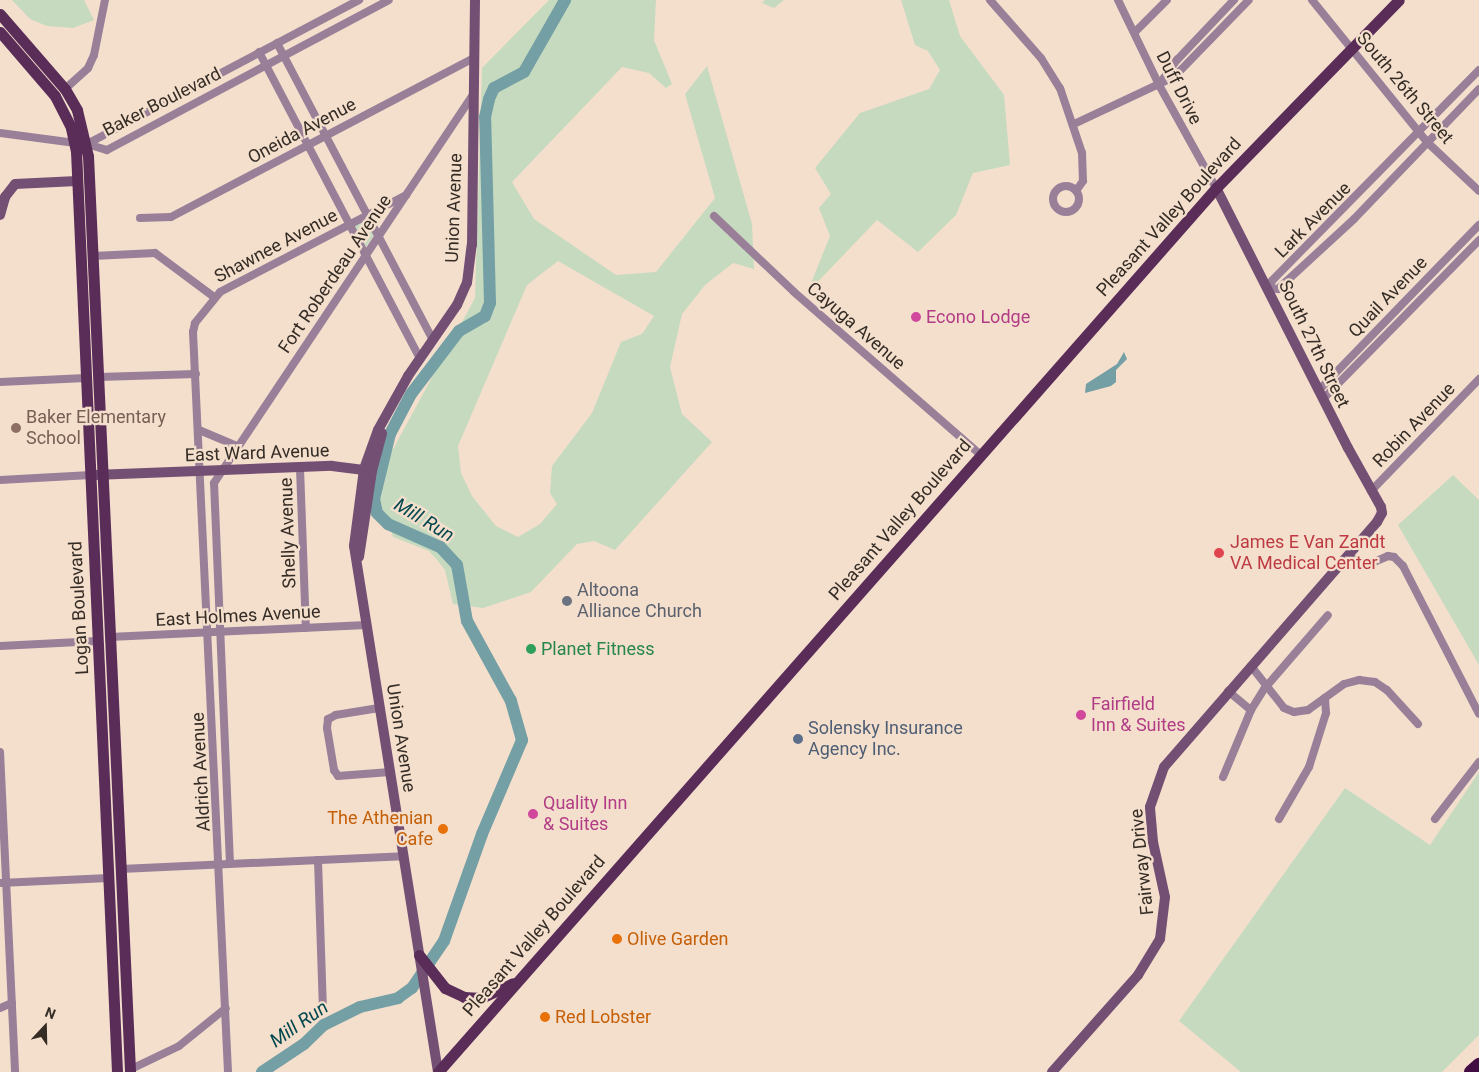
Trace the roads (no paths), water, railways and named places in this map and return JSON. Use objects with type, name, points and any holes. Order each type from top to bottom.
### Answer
[{"type":"highway","points":[[1472,1072],[1479,1066]]},
{"type":"main road","name":"Pleasant Valley Boulevard","points":[[438,1072],[1216,188],[1399,0]]},
{"type":"main road","points":[[0,14],[65,88],[77,110],[81,144]]},
{"type":"main road","points":[[0,32],[55,96],[81,144]]},
{"type":"main road","name":"Logan Boulevard","points":[[81,144],[77,180],[118,1072]]},
{"type":"main road","name":"Logan Boulevard","points":[[81,144],[93,256],[129,1071]]},
{"type":"main road","points":[[421,960],[445,988],[472,998],[491,994],[519,980]]},
{"type":"street","points":[[65,88],[80,76],[91,62],[104,0]]},
{"type":"street","name":"Baker Boulevard","points":[[81,144],[125,123],[359,0]]},
{"type":"street","name":"Baker Boulevard","points":[[81,144],[107,150],[389,0]]},
{"type":"street","name":"Union Avenue","points":[[438,1072],[367,625],[359,557],[354,546],[355,530],[368,470],[370,448],[420,359],[457,305],[470,266],[475,0]]},
{"type":"street","points":[[990,0],[1041,58],[1060,88],[1074,124],[1083,164],[1083,182],[1076,191]]},
{"type":"street","name":"Duff Drive","points":[[1118,0],[1159,84],[1216,188]]},
{"type":"street","points":[[1135,32],[1167,0]]},
{"type":"street","points":[[1159,84],[1177,60],[1234,0]]},
{"type":"street","points":[[1074,124],[1174,76],[1249,0]]},
{"type":"street","name":"South 26th Street","points":[[1312,0],[1419,132],[1479,191]]},
{"type":"street","points":[[277,43],[433,340]]},
{"type":"street","points":[[259,52],[420,359]]},
{"type":"street","name":"Oneida Avenue","points":[[140,218],[171,217],[474,58]]},
{"type":"street","name":"Lark Avenue","points":[[1479,70],[1272,281],[1269,288],[1278,289],[1354,218],[1479,88]]},
{"type":"street","name":"Fort Roberdeau Avenue","points":[[221,470],[473,95]]},
{"type":"street","points":[[125,123],[132,137]]},
{"type":"street","points":[[0,133],[81,144]]},
{"type":"street","points":[[0,215],[5,197],[15,184],[77,180]]},
{"type":"street","name":"South 27th Street","points":[[1216,188],[1269,288],[1382,513]]},
{"type":"street","name":"Shawnee Avenue","points":[[214,296],[406,195]]},
{"type":"street","name":"Cayuga Avenue","points":[[714,216],[794,292],[980,455]]},
{"type":"street","name":"Quail Avenue","points":[[1321,394],[1438,266],[1479,225]]},
{"type":"street","name":"Quail Avenue","points":[[1321,394],[1479,240]]},
{"type":"street","points":[[93,256],[154,253],[214,296]]},
{"type":"street","points":[[1438,266],[1446,273]]},
{"type":"street","name":"Aldrich Avenue","points":[[214,296],[195,323],[193,332],[220,864],[228,1072]]},
{"type":"street","points":[[99,377],[196,374]]},
{"type":"street","points":[[0,382],[86,378]]},
{"type":"street","name":"Robin Avenue","points":[[1371,491],[1479,380]]},
{"type":"street","points":[[199,430],[237,446]]},
{"type":"street","name":"East Ward Avenue","points":[[91,475],[300,468],[368,470]]},
{"type":"street","name":"Shelly Avenue","points":[[300,468],[306,628]]},
{"type":"street","name":"Aldrich Avenue","points":[[221,470],[214,483],[230,864]]},
{"type":"street","points":[[0,480],[91,475]]},
{"type":"street","name":"Fairway Drive","points":[[1052,1072],[1138,975],[1157,947],[1166,909],[1151,822],[1154,788],[1164,767],[1178,748],[1347,556],[1382,513]]},
{"type":"street","points":[[1347,556],[1367,565],[1388,556],[1394,557],[1403,566],[1479,714]]},
{"type":"street","points":[[1223,777],[1251,710],[1265,688],[1328,615]]},
{"type":"street","name":"East Holmes Avenue","points":[[110,637],[367,625]]},
{"type":"street","points":[[0,646],[98,641]]},
{"type":"street","points":[[1251,666],[1265,688],[1284,708],[1294,712],[1308,710],[1344,684],[1359,680],[1375,682],[1387,690],[1418,724]]},
{"type":"street","points":[[1228,692],[1251,710]]},
{"type":"street","points":[[1278,819],[1309,767],[1326,713],[1325,698]]},
{"type":"street","points":[[380,708],[336,715],[328,719],[327,728],[334,770],[338,776],[390,772]]},
{"type":"street","points":[[0,752],[3,883],[12,1003],[14,1072]]},
{"type":"street","points":[[1435,819],[1479,762]]},
{"type":"street","points":[[121,869],[404,856]]},
{"type":"street","points":[[318,860],[323,1009]]},
{"type":"street","points":[[3,883],[109,878]]},
{"type":"street","points":[[0,1008],[12,1003]]},
{"type":"street","points":[[129,1071],[179,1046],[226,1008]]},
{"type":"water","points":[[1124,352],[1127,359],[1116,370],[1116,382],[1111,386],[1085,393],[1086,384],[1117,364]]},
{"type":"waterway","name":"Mill Run","points":[[262,1072],[304,1044],[324,1025],[360,1007],[398,998],[412,988],[444,941],[482,834],[522,740],[511,701],[467,621],[457,565],[440,547],[388,524],[377,513],[374,499],[390,434],[411,394],[459,331],[485,316],[490,303],[485,117],[489,99],[494,88],[524,72],[565,0]]},
{"type":"place","name":"Econo Lodge","points":[[916,317]]},
{"type":"place","name":"Baker Elementary School","points":[[16,428]]},
{"type":"place","name":"James E Van Zandt VA Medical Center","points":[[1219,553]]},
{"type":"place","name":"Altoona Alliance Church","points":[[567,601]]},
{"type":"place","name":"Planet Fitness","points":[[531,649]]},
{"type":"place","name":"Fairfield Inn & Suites","points":[[1081,715]]},
{"type":"place","name":"Solensky Insurance Agency Inc.","points":[[798,739]]},
{"type":"place","name":"Quality Inn & Suites","points":[[533,814]]},
{"type":"place","name":"The Athenian Cafe","points":[[443,829]]},
{"type":"place","name":"Olive Garden","points":[[617,939]]},
{"type":"place","name":"Red Lobster","points":[[545,1017]]}]
